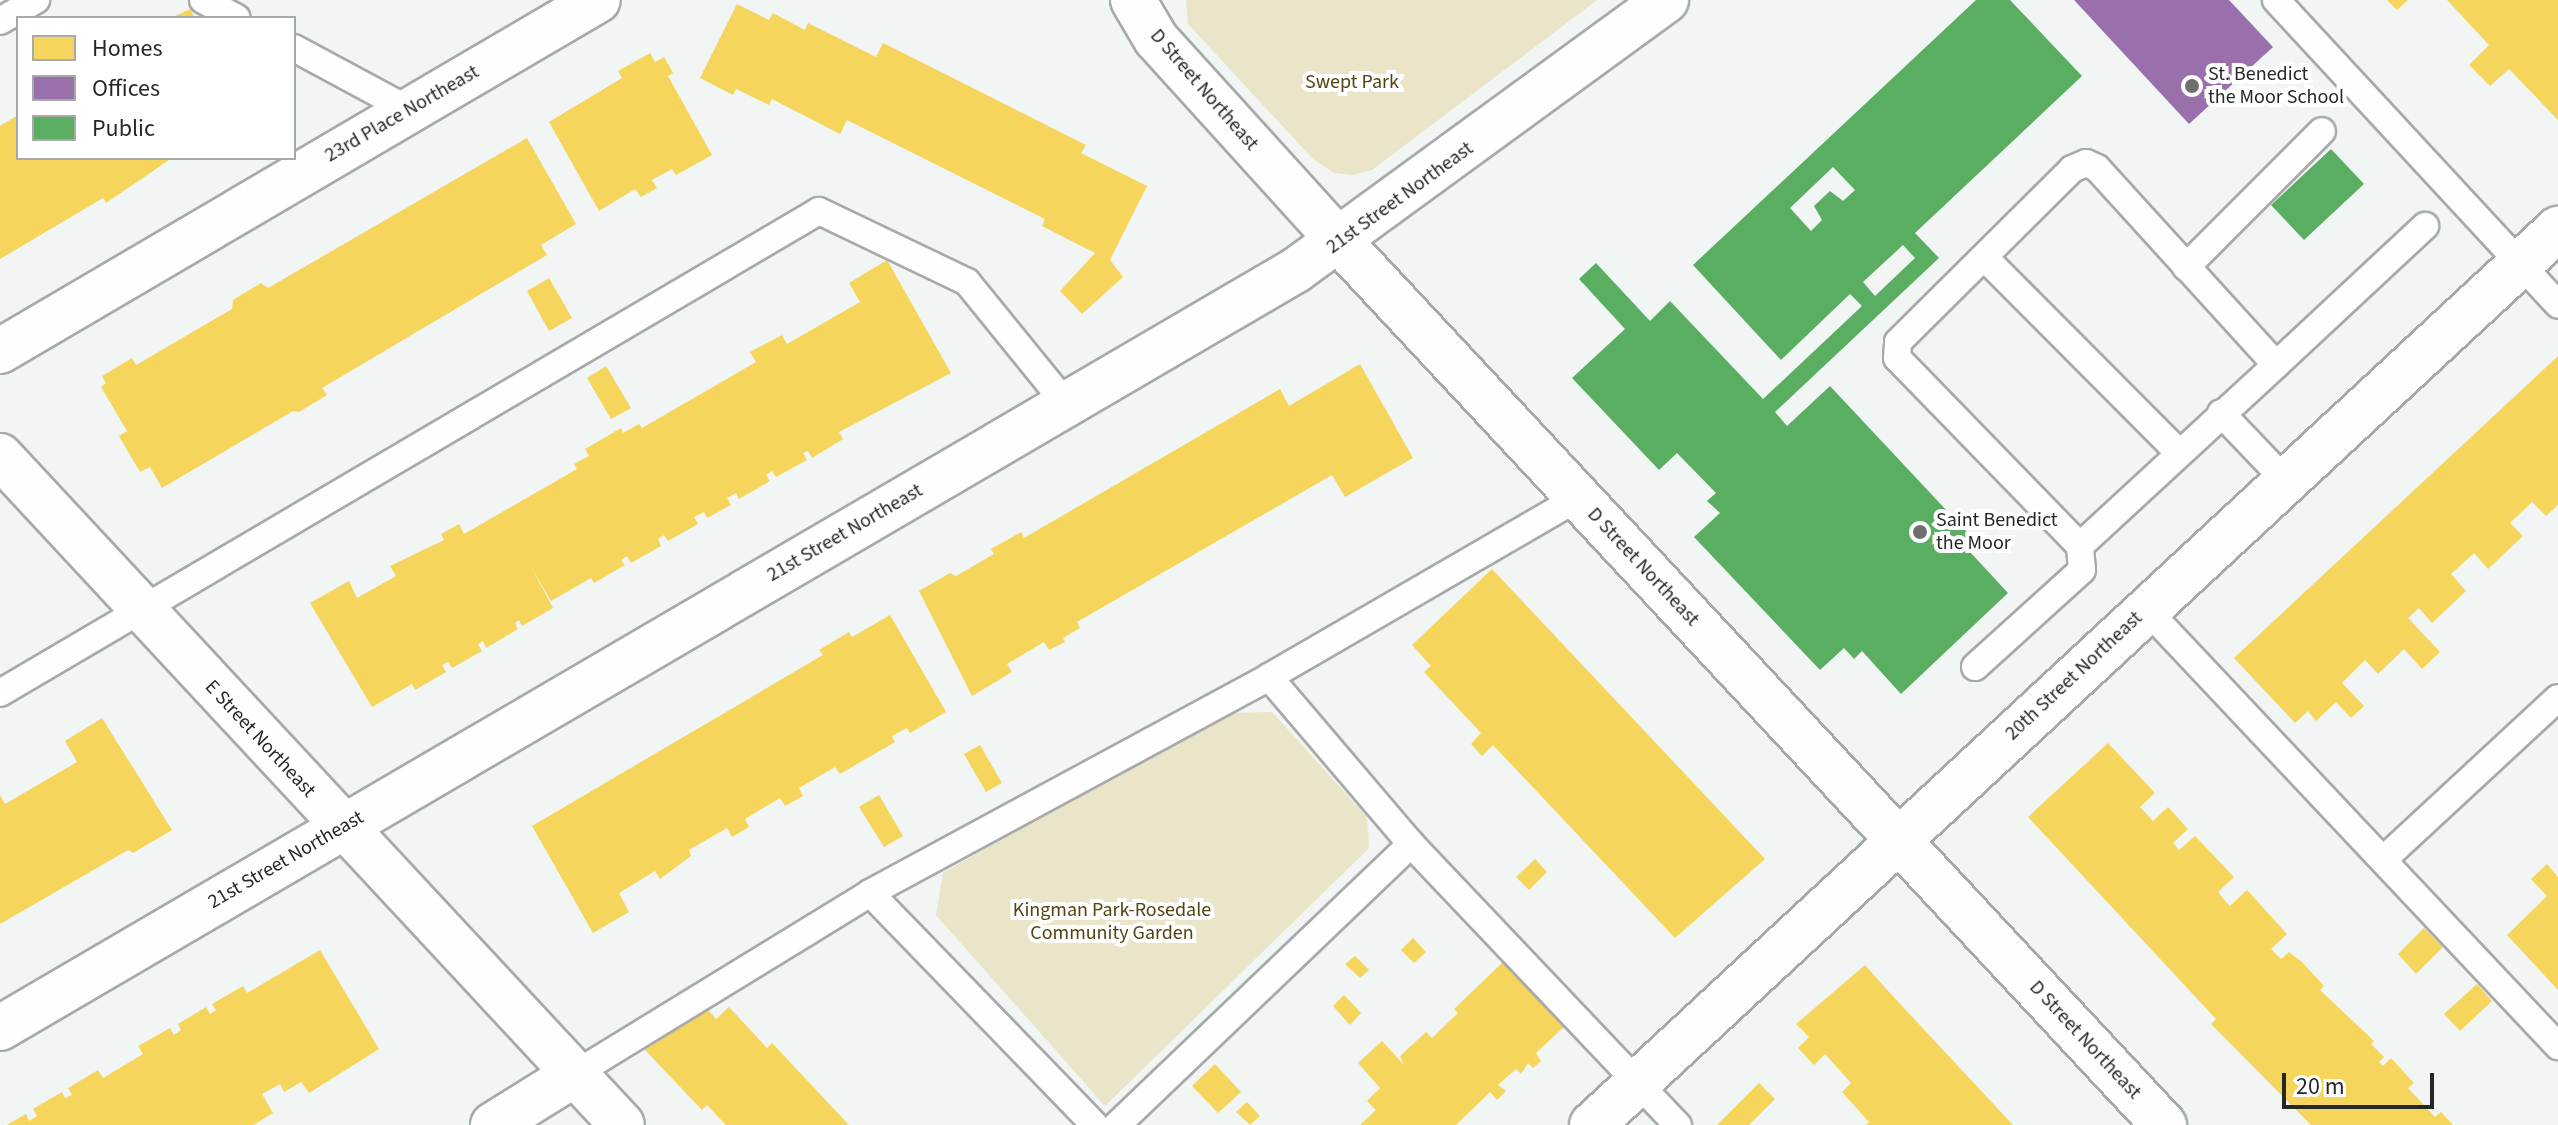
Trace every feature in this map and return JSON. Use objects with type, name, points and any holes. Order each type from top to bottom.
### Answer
[{"type":"street","name":"23rd Place Northeast","points":[[0,351],[598,0]]},
{"type":"street","name":"D Street Northeast","points":[[1133,0],[1162,46],[1340,242],[2164,1125]]},
{"type":"street","name":"21st Street Northeast","points":[[0,1028],[1340,242],[1666,0]]},
{"type":"street","name":"20th Street Northeast","points":[[1592,1125],[2558,229]]},
{"type":"street","name":"E Street Northeast","points":[[0,456],[342,828],[622,1125]]},
{"type":"street","points":[[493,1125],[575,1074]]},
{"type":"lane","points":[[0,21],[36,0]]},
{"type":"lane","points":[[203,0],[233,16]]},
{"type":"lane","points":[[2276,0],[2558,304]]},
{"type":"lane","points":[[296,49],[409,110]]},
{"type":"lane","points":[[2186,267],[2322,131]]},
{"type":"lane","points":[[1975,667],[2082,570],[2080,546],[1897,358],[1898,342],[2072,169],[2086,163],[2097,168],[2276,365]]},
{"type":"lane","points":[[0,693],[819,211],[967,282],[1066,404]]},
{"type":"lane","points":[[2080,546],[2425,226]]},
{"type":"lane","points":[[1984,257],[2179,453]]},
{"type":"lane","points":[[2221,413],[2286,481]]},
{"type":"lane","points":[[575,1074],[870,893],[1269,677],[1578,498]]},
{"type":"lane","points":[[2146,609],[2558,1046]]},
{"type":"lane","points":[[1269,677],[1411,844],[1678,1125]]},
{"type":"lane","points":[[2383,860],[2558,698]]},
{"type":"lane","points":[[1117,1125],[1411,844]]},
{"type":"lane","points":[[870,893],[1095,1125]]},
{"type":"green space","name":"Swept Park","points":[[1186,0],[1597,0],[1372,170],[1353,175],[1334,173],[1313,159],[1188,24]]},
{"type":"green space","name":"Kingman Park-Rosedale Community Garden","points":[[1272,712],[1367,817],[1369,848],[1105,1106],[936,915],[943,873],[1224,713]]},
{"type":"building: Homes","points":[[2387,0],[2408,0],[2397,10]]},
{"type":"building: Homes","points":[[2447,0],[2558,0],[2558,120],[2509,69],[2490,86],[2469,65],[2489,45]]},
{"type":"building: Homes","points":[[737,4],[769,20],[773,13],[805,30],[808,23],[876,57],[883,43],[1086,145],[1081,153],[1147,186],[1110,260],[1123,277],[1082,314],[1060,291],[1095,253],[1042,226],[1045,219],[847,120],[840,134],[772,99],[769,105],[736,89],[733,95],[700,78]]},
{"type":"building: Homes","points":[[190,9],[194,16],[175,16]]},
{"type":"building: Homes","points":[[650,53],[655,62],[664,57],[673,73],[668,76],[712,155],[676,175],[672,169],[652,180],[657,188],[641,197],[635,189],[599,211],[549,122],[622,78],[618,71]]},
{"type":"building: Homes","points":[[16,116],[16,160],[169,160],[106,203],[103,198],[0,259],[0,126]]},
{"type":"building: Homes","points":[[527,138],[576,224],[541,245],[547,255],[322,388],[327,395],[299,412],[293,411],[162,488],[150,467],[140,472],[119,436],[127,431],[101,387],[106,383],[102,376],[132,358],[136,365],[232,309],[233,300],[261,283],[268,288]]},
{"type":"building: Homes","points":[[887,260],[951,373],[839,432],[843,439],[812,458],[808,451],[803,453],[807,460],[776,477],[772,471],[766,475],[770,481],[739,499],[736,493],[727,498],[731,505],[707,518],[704,512],[694,517],[698,524],[668,541],[664,535],[658,539],[661,546],[631,563],[627,556],[621,560],[625,565],[594,583],[591,578],[551,601],[530,565],[553,608],[522,626],[519,620],[515,623],[518,629],[486,648],[483,641],[478,644],[482,651],[452,668],[448,662],[442,665],[446,672],[415,690],[412,684],[372,707],[310,603],[349,581],[357,598],[396,576],[390,566],[444,540],[441,534],[459,524],[464,534],[577,469],[574,464],[589,456],[585,449],[621,428],[623,433],[639,424],[642,428],[756,362],[750,352],[782,335],[787,344],[860,302],[849,283]]},
{"type":"building: Homes","points":[[549,278],[572,318],[549,331],[527,291]]},
{"type":"building: Homes","points":[[2558,356],[2558,505],[2546,516],[2532,502],[2510,523],[2523,536],[2488,569],[2474,553],[2451,574],[2466,591],[2432,623],[2419,608],[2408,618],[2440,652],[2422,669],[2404,649],[2378,674],[2365,660],[2342,683],[2364,706],[2351,718],[2336,702],[2316,721],[2308,711],[2295,723],[2234,658]]},
{"type":"building: Homes","points":[[1360,364],[1413,458],[1345,497],[1332,475],[1077,622],[1080,628],[1063,638],[1065,642],[1049,650],[1044,642],[1007,664],[1012,672],[972,696],[919,591],[950,573],[956,576],[994,554],[991,549],[1021,532],[1024,538],[1280,389],[1289,406]]},
{"type":"building: Homes","points":[[606,366],[631,408],[611,419],[587,378]]},
{"type":"building: Homes","points":[[1492,569],[1765,859],[1675,938],[1493,745],[1482,756],[1471,744],[1481,733],[1424,672],[1431,666],[1412,645]]},
{"type":"building: Homes","points":[[890,615],[946,712],[910,733],[907,728],[892,736],[895,742],[840,774],[835,767],[799,788],[803,796],[785,806],[780,798],[745,819],[749,827],[732,837],[727,828],[689,850],[691,856],[660,879],[655,871],[619,893],[629,912],[593,933],[532,826],[823,655],[819,650],[849,632],[852,637]]},
{"type":"building: Homes","points":[[102,718],[172,830],[133,853],[128,850],[0,924],[0,795],[5,804],[77,762],[65,741]]},
{"type":"building: Homes","points":[[2108,743],[2155,793],[2140,807],[2153,821],[2168,807],[2188,829],[2173,843],[2179,850],[2195,836],[2234,877],[2218,892],[2225,901],[2230,906],[2247,890],[2287,934],[2271,949],[2281,959],[2289,952],[2302,962],[2324,986],[2320,990],[2374,1041],[2371,1044],[2384,1057],[2379,1062],[2383,1066],[2391,1058],[2414,1083],[2408,1088],[2435,1117],[2441,1112],[2453,1125],[2311,1125],[2211,1024],[2216,1019],[2028,817]]},
{"type":"building: Homes","points":[[980,745],[1002,783],[986,792],[964,754]]},
{"type":"building: Homes","points":[[879,795],[903,836],[884,847],[859,807]]},
{"type":"building: Homes","points":[[1535,859],[1547,872],[1529,890],[1516,877]]},
{"type":"building: Homes","points":[[2547,864],[2558,877],[2558,990],[2507,935],[2547,896],[2531,879]]},
{"type":"building: Homes","points":[[2424,928],[2443,947],[2416,974],[2398,954]]},
{"type":"building: Homes","points":[[1413,938],[1426,952],[1414,963],[1401,950]]},
{"type":"building: Homes","points":[[320,950],[379,1049],[309,1093],[301,1082],[284,1092],[280,1084],[262,1094],[273,1113],[253,1125],[7,1125],[26,1114],[29,1121],[37,1116],[33,1109],[62,1092],[65,1098],[72,1095],[68,1088],[98,1070],[103,1078],[143,1054],[138,1046],[170,1028],[174,1035],[181,1030],[178,1024],[206,1007],[210,1014],[216,1010],[212,1004],[243,986],[247,993]]},
{"type":"building: Homes","points":[[1355,956],[1369,970],[1360,978],[1345,964]]},
{"type":"building: Homes","points":[[1504,961],[1565,1026],[1536,1053],[1541,1061],[1533,1068],[1528,1063],[1521,1074],[1516,1069],[1498,1085],[1506,1091],[1497,1100],[1490,1092],[1456,1125],[1360,1125],[1376,1110],[1367,1101],[1380,1088],[1358,1063],[1382,1041],[1404,1065],[1400,1056],[1426,1032],[1432,1038],[1458,1013],[1454,1009]]},
{"type":"building: Homes","points":[[1865,965],[2013,1125],[1866,1125],[1869,1122],[1842,1092],[1851,1083],[1825,1054],[1814,1065],[1798,1048],[1809,1037],[1796,1024]]},
{"type":"building: Homes","points":[[2477,984],[2492,1001],[2460,1031],[2444,1014]]},
{"type":"building: Homes","points":[[1344,995],[1361,1013],[1350,1025],[1333,1006]]},
{"type":"building: Homes","points":[[704,1005],[716,1019],[729,1007],[767,1048],[772,1043],[849,1125],[726,1125],[707,1105],[702,1110],[645,1050],[676,1021],[681,1026]]},
{"type":"building: Homes","points":[[1215,1064],[1241,1092],[1218,1113],[1192,1086]]},
{"type":"building: Homes","points":[[1759,1083],[1775,1099],[1749,1125],[1717,1125]]},
{"type":"building: Homes","points":[[1247,1102],[1260,1116],[1250,1125],[1236,1112]]},
{"type":"building: Offices","name":"St. Benedict the Moor School","points":[[2074,0],[2229,0],[2273,47],[2189,124]]},
{"type":"building: Public","points":[[1976,0],[2010,0],[2082,76],[1915,233],[1939,258],[1775,412],[1787,426],[1830,386],[1978,544],[1970,552],[2008,593],[1901,694],[1862,651],[1854,659],[1844,648],[1820,670],[1694,537],[1720,513],[1707,501],[1716,493],[1677,453],[1659,470],[1572,378],[1625,329],[1579,279],[1596,263],[1650,321],[1670,301],[1763,399],[1862,306],[1850,294],[1781,360],[1693,265]],"holes":[[[1833,167],[1855,190],[1843,201],[1830,191],[1814,206],[1822,220],[1811,231],[1790,208]],[[1903,245],[1915,258],[1875,296],[1863,282]]]},
{"type":"building: Public","points":[[2331,149],[2364,184],[2304,240],[2271,205]]},
{"type":"place","name":"St. Benedict the Moor School","points":[[2192,86]]},
{"type":"place","name":"Saint Benedict the Moor","points":[[1920,532]]}]
